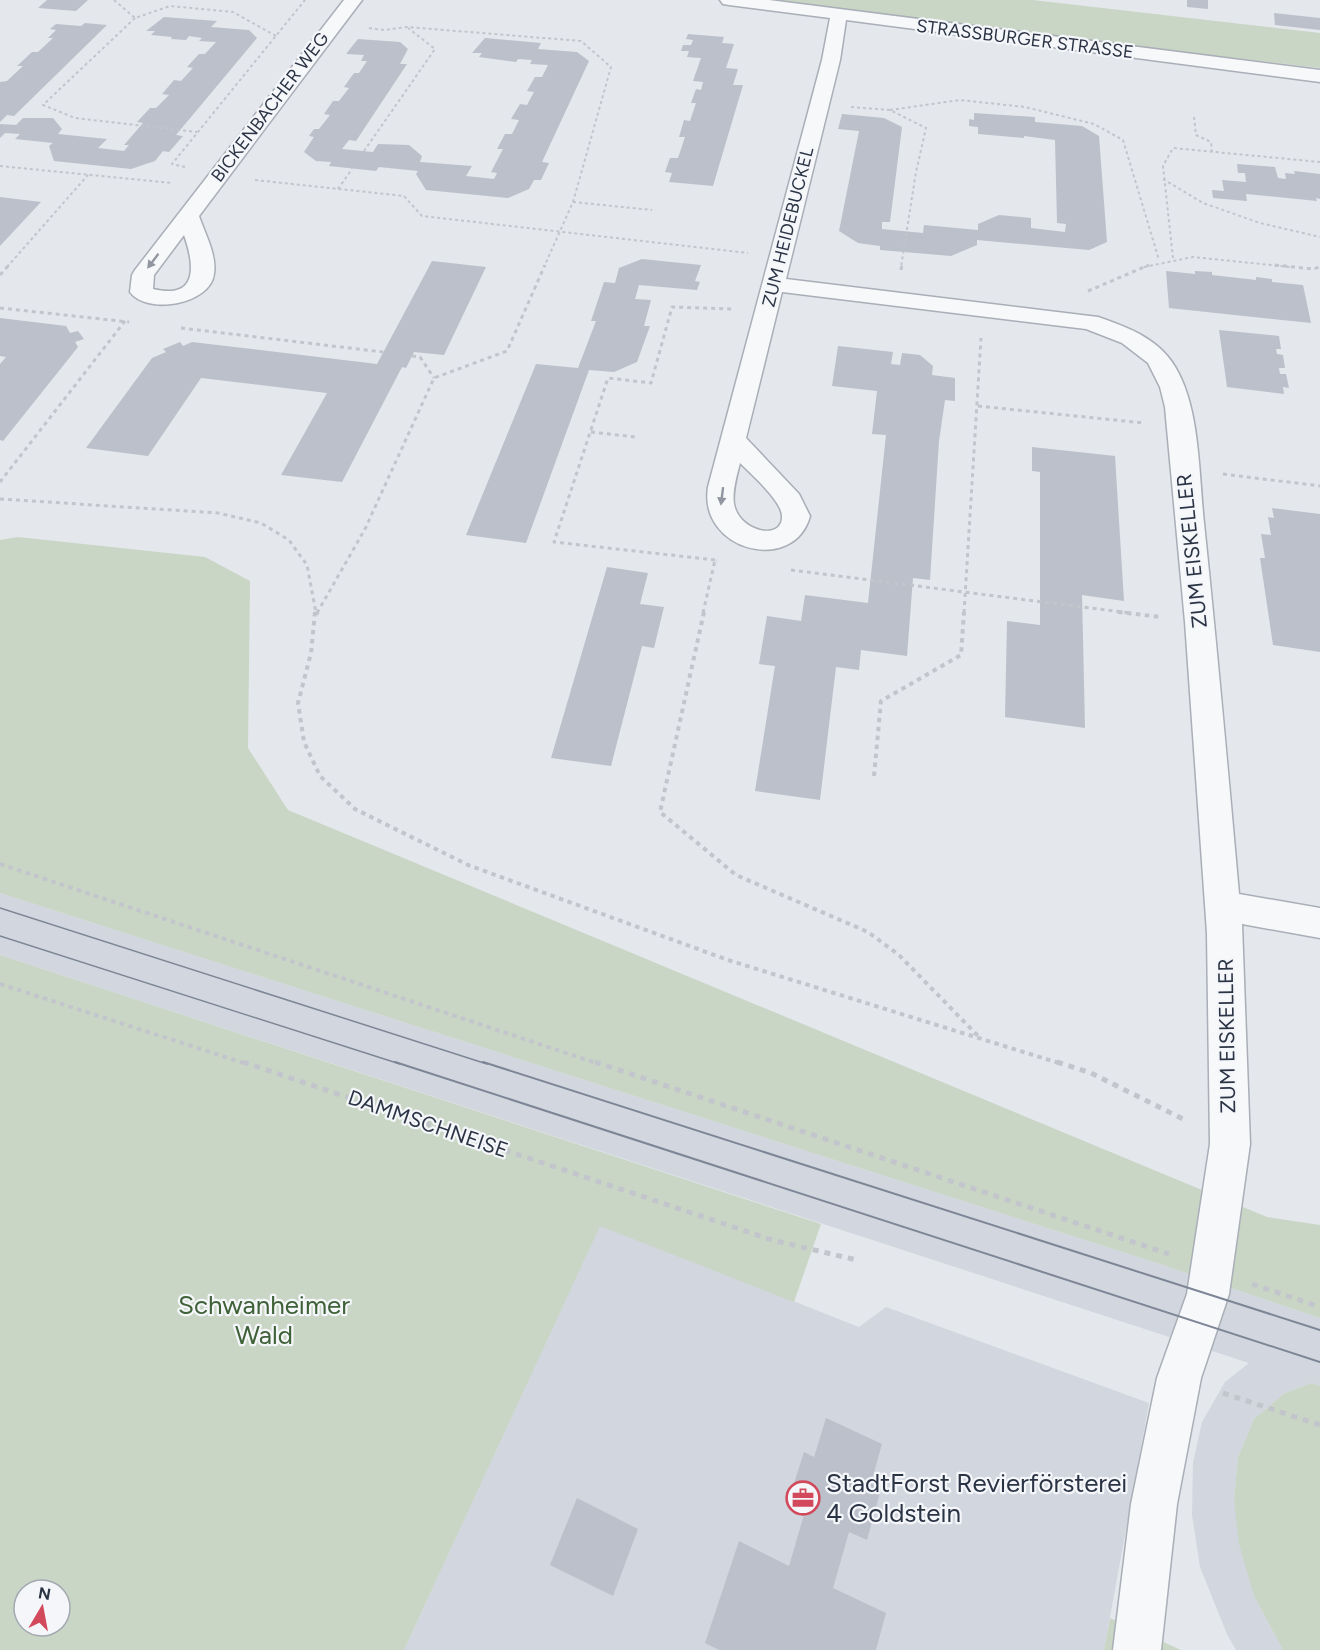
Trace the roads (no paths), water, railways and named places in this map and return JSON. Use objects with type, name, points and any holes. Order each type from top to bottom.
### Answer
[{"type":"street","name":"BICKENBACHER WEG","points":[[188,215],[205,268],[204,279],[198,287],[181,296],[161,298],[141,292],[143,275],[188,215],[213,182],[335,22],[353,0]]},
{"type":"street","name":"STRASSBURGER STRASSE","points":[[729,0],[1320,76]]},
{"type":"street","name":"ZUM HEIDEBUCKEL","points":[[734,439],[790,500],[797,511],[796,523],[782,538],[768,541],[744,537],[730,528],[723,517],[720,501],[734,439],[782,256],[818,105],[831,60],[836,23],[840,15]]},
{"type":"street","name":"ZUM EISKELLER","points":[[774,284],[1089,322],[1125,334],[1153,352],[1169,376],[1180,426],[1200,622],[1223,906],[1230,1144],[1212,1271],[1200,1323],[1179,1378],[1154,1504],[1137,1650]]},
{"type":"street","points":[[1223,906],[1320,923]]},
{"type":"tram line","points":[[0,908],[487,1064]]},
{"type":"tram line","points":[[0,936],[400,1064]]},
{"type":"tram line","points":[[395,1062],[1320,1362]]},
{"type":"tram line","points":[[483,1062],[1320,1330]]},
{"type":"place","name":"StadtForst Revierförsterei 4 Goldstein","points":[[803,1498]]},
{"type":"park label","name":"Schwanheimer Wald","points":[[264,1320]]}]
